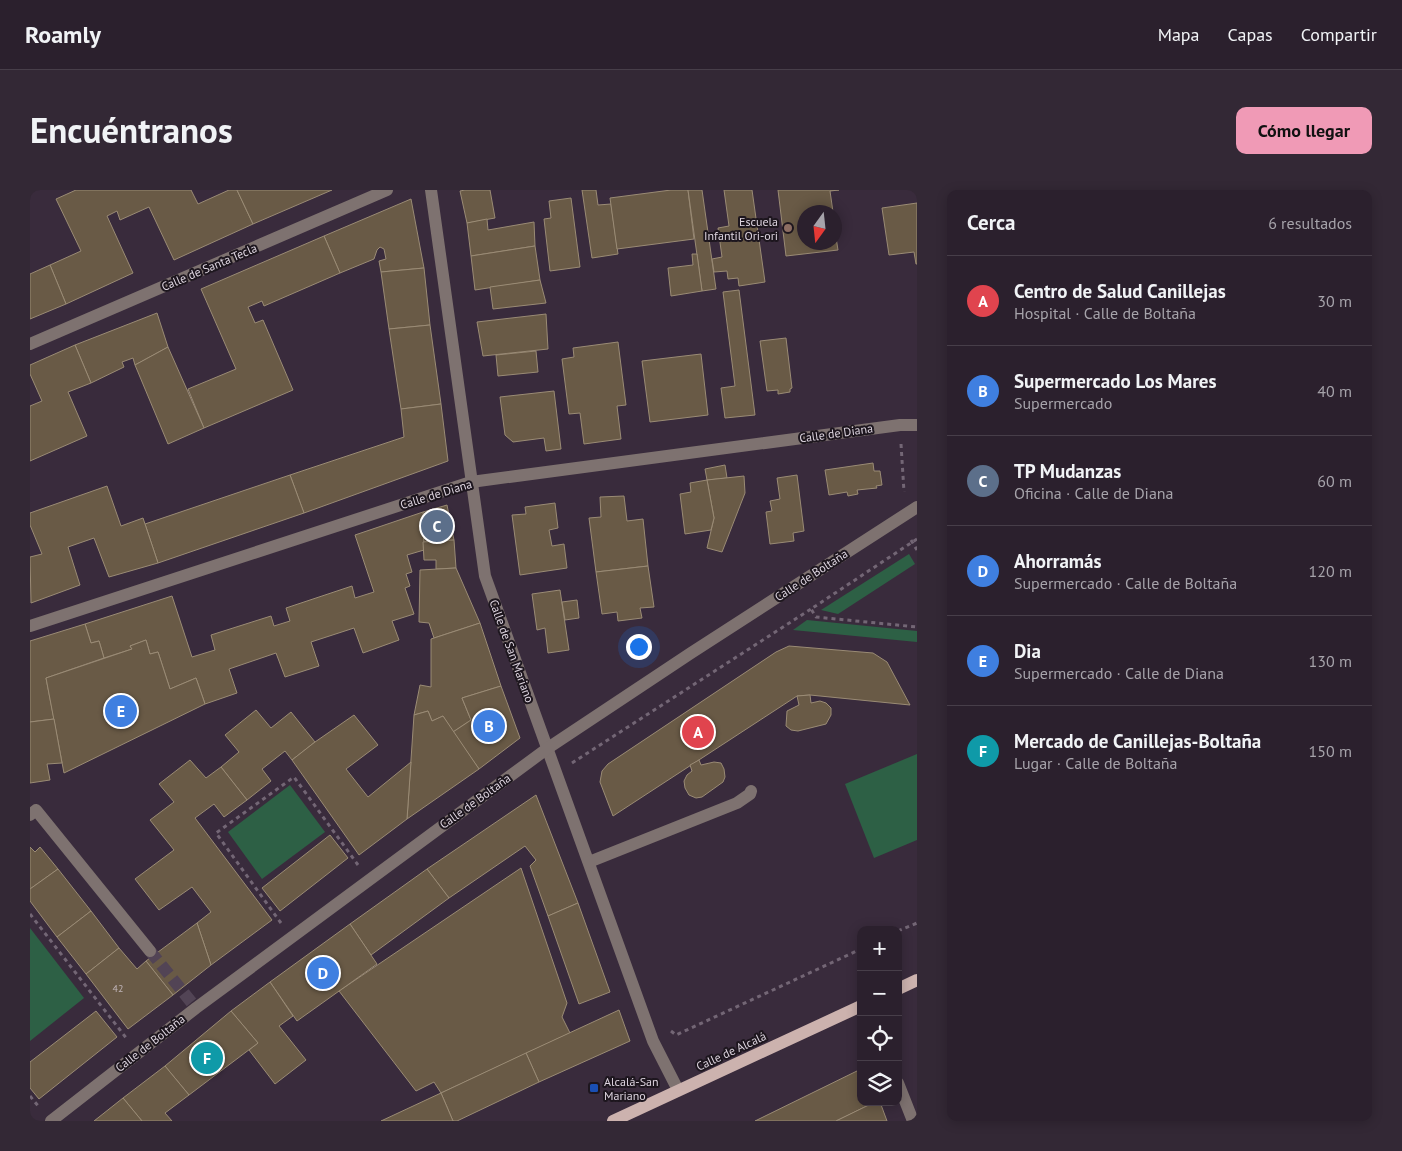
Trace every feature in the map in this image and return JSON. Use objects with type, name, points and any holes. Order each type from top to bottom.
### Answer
[{"type":"main road","points":[[902,987],[917,980]]},
{"type":"main road","name":"Calle de Alcalá","points":[[613,1121],[857,1008]]},
{"type":"street","name":"Calle de Santa Tecla","points":[[30,344],[387,190]]},
{"type":"street","name":"Calle de San Mariano","points":[[431,190],[484,576],[653,1041],[678,1090]]},
{"type":"street","name":"Calle de Diana","points":[[30,626],[471,482],[900,425],[917,425]]},
{"type":"street","name":"Calle de Boltaña","points":[[51,1121],[291,937],[548,748],[917,507]]},
{"type":"street","points":[[589,862],[737,803],[750,794],[751,791]]},
{"type":"street","points":[[30,815],[36,810],[150,951]]},
{"type":"street","points":[[902,1093],[913,1121]]},
{"type":"path","points":[[898,519],[891,504],[904,498],[900,425]]},
{"type":"path","points":[[917,538],[811,609],[816,617],[917,627]]},
{"type":"path","points":[[291,937],[216,833],[294,777],[368,880]]},
{"type":"path","points":[[30,914],[138,1053]]},
{"type":"path","points":[[902,929],[917,922]]},
{"type":"green space","points":[[909,554],[915,564],[838,614],[821,610]]},
{"type":"green space","points":[[807,620],[917,631],[917,642],[793,630]]},
{"type":"green space","points":[[917,754],[917,840],[874,858],[845,784]]},
{"type":"green space","points":[[290,785],[325,832],[262,879],[228,832]]},
{"type":"green space","points":[[30,928],[84,998],[30,1041]]},
{"type":"building","points":[[76,190],[191,190],[198,204],[229,190],[237,190],[253,224],[174,260],[149,207],[120,220],[117,211],[107,216],[133,273],[66,304],[50,265],[81,251],[56,199]]},
{"type":"building","points":[[237,190],[332,190],[253,224]]},
{"type":"building","points":[[490,190],[495,218],[467,223],[460,191]]},
{"type":"building","points":[[582,190],[596,190],[598,205],[611,204],[618,254],[592,258]]},
{"type":"building","points":[[671,190],[688,190],[694,239],[617,249],[610,198]]},
{"type":"building","points":[[688,190],[702,190],[716,289],[702,291]]},
{"type":"building","points":[[724,190],[752,190],[765,282],[739,286],[738,278],[728,279],[727,271],[714,272],[712,259],[722,257],[718,228],[729,226]]},
{"type":"building","points":[[778,190],[839,190],[830,191],[832,205],[797,205],[797,250],[838,250],[786,256]]},
{"type":"building","points":[[571,198],[580,267],[550,271],[544,219],[551,218],[549,201]]},
{"type":"building","points":[[411,199],[424,268],[381,272],[379,261],[386,259],[384,249],[380,247],[374,259],[340,273],[324,236]]},
{"type":"building","points":[[917,203],[916,264],[914,252],[889,255],[882,208]]},
{"type":"building","points":[[487,219],[488,230],[534,222],[535,246],[471,256],[467,223]]},
{"type":"building","points":[[324,236],[340,273],[264,306],[262,301],[248,307],[255,323],[263,320],[293,390],[204,428],[188,389],[236,369],[201,289]]},
{"type":"building","points":[[535,246],[540,280],[475,290],[471,256]]},
{"type":"building","points":[[692,254],[697,254],[702,291],[671,296],[668,268],[693,265]]},
{"type":"building","points":[[50,265],[66,304],[30,319],[30,274]]},
{"type":"building","points":[[424,268],[430,325],[389,329],[381,272]]},
{"type":"building","points":[[540,280],[546,303],[493,309],[490,287]]},
{"type":"building","points":[[739,290],[755,415],[725,418],[721,388],[735,386],[723,292]]},
{"type":"building","points":[[157,313],[168,347],[135,365],[133,358],[122,362],[124,367],[91,383],[75,345]]},
{"type":"building","points":[[546,314],[548,349],[483,356],[477,322]]},
{"type":"building","points":[[430,325],[441,404],[401,409],[389,329]]},
{"type":"building","points":[[786,338],[792,388],[790,392],[778,394],[778,390],[767,391],[760,341]]},
{"type":"building","points":[[618,342],[626,405],[617,406],[621,439],[584,444],[580,413],[569,414],[562,359],[574,357],[573,348]]},
{"type":"building","points":[[75,345],[91,383],[68,392],[87,436],[30,461],[30,406],[42,401],[30,374],[30,365]]},
{"type":"building","points":[[168,347],[204,428],[168,444],[135,365]]},
{"type":"building","points":[[536,351],[538,372],[498,376],[496,355]]},
{"type":"building","points":[[701,354],[708,415],[650,422],[642,361]]},
{"type":"building","points":[[554,391],[561,449],[546,451],[544,438],[513,442],[505,435],[500,397]]},
{"type":"building","points":[[441,404],[448,461],[304,513],[290,475],[404,437],[401,409]]},
{"type":"building","points":[[873,463],[874,471],[880,471],[882,485],[876,486],[877,488],[857,490],[858,494],[848,496],[847,492],[829,495],[825,470]]},
{"type":"building","points":[[725,465],[727,478],[707,480],[705,469]]},
{"type":"building","points":[[290,475],[304,513],[158,563],[145,524]]},
{"type":"building","points":[[797,475],[804,531],[793,533],[794,541],[770,544],[766,512],[772,511],[770,501],[780,499],[777,478]]},
{"type":"building","points":[[744,476],[745,493],[722,552],[707,548],[714,518],[707,480]]},
{"type":"building","points":[[707,480],[714,518],[711,530],[685,534],[680,494],[691,492],[690,483]]},
{"type":"building","points":[[107,486],[121,526],[143,518],[158,563],[109,577],[94,538],[68,547],[80,585],[31,603],[30,557],[42,554],[30,525],[30,513]]},
{"type":"building","points":[[624,496],[627,521],[643,519],[648,566],[596,572],[589,518],[601,517],[600,497]]},
{"type":"building","points":[[555,503],[558,528],[549,530],[552,546],[564,544],[567,568],[520,575],[512,515],[526,514],[525,507]]},
{"type":"building","points":[[447,505],[454,540],[423,542],[423,512]]},
{"type":"building","points":[[423,512],[424,550],[407,555],[412,572],[406,574],[410,586],[405,588],[414,614],[392,621],[399,640],[363,653],[354,628],[311,642],[319,666],[285,677],[276,653],[229,669],[237,693],[205,704],[196,678],[170,689],[158,652],[150,654],[146,640],[130,646],[132,649],[104,658],[99,641],[91,643],[85,624],[172,596],[192,657],[215,650],[211,635],[271,616],[274,626],[290,621],[286,608],[352,586],[355,598],[374,592],[355,535]]},
{"type":"building","points":[[454,540],[456,568],[436,569],[436,560],[424,560],[423,542]]},
{"type":"building","points":[[648,566],[654,607],[640,608],[642,618],[618,621],[617,612],[602,614],[596,572]]},
{"type":"building","points":[[456,568],[480,623],[434,638],[429,623],[419,622],[420,570]]},
{"type":"building","points":[[560,590],[569,650],[548,653],[545,628],[537,630],[532,594]]},
{"type":"building","points":[[577,600],[579,618],[565,620],[562,602]]},
{"type":"building","points":[[480,623],[501,686],[462,698],[471,720],[453,732],[443,716],[432,721],[428,711],[414,715],[420,685],[431,687],[431,639]]},
{"type":"building","points":[[85,624],[91,643],[99,641],[104,658],[46,678],[54,719],[30,722],[30,641]]},
{"type":"building","points":[[146,640],[150,654],[158,652],[170,689],[196,678],[205,704],[64,773],[46,678],[132,649],[130,646]]},
{"type":"building","points":[[789,646],[873,653],[887,662],[910,705],[810,695],[797,696],[613,816],[600,782],[602,771],[608,764],[776,652]]},
{"type":"building","points":[[501,686],[520,738],[479,769],[453,732],[471,720],[462,698]]},
{"type":"building","points":[[810,695],[811,703],[820,701],[826,703],[831,708],[831,715],[826,724],[798,731],[791,730],[786,726],[787,711],[799,705],[797,696]]},
{"type":"building","points":[[256,710],[271,728],[291,712],[315,742],[292,760],[285,751],[262,769],[271,781],[247,800],[221,767],[239,752],[225,735]]},
{"type":"building","points":[[428,711],[432,721],[443,716],[479,769],[407,819],[414,715]]},
{"type":"building","points":[[354,715],[378,745],[346,769],[368,797],[411,762],[407,819],[359,855],[292,760]]},
{"type":"building","points":[[54,719],[62,763],[47,764],[50,780],[30,783],[30,722]]},
{"type":"building","points":[[190,760],[206,778],[221,767],[247,800],[224,817],[214,804],[195,818],[272,920],[211,965],[197,923],[211,912],[192,887],[159,910],[135,879],[174,850],[150,820],[174,802],[159,784]]},
{"type":"building","points":[[699,760],[701,765],[714,762],[721,763],[725,777],[723,782],[702,797],[696,798],[689,795],[684,781],[692,771],[690,765]]},
{"type":"building","points":[[536,795],[578,903],[548,916],[530,866],[536,860],[525,846],[449,898],[427,869]]},
{"type":"building","points":[[330,835],[348,858],[280,911],[262,888]]},
{"type":"building","points":[[30,847],[35,852],[40,847],[58,869],[30,889]]},
{"type":"building","points":[[521,868],[567,1003],[562,1017],[570,1033],[441,1093],[434,1082],[416,1091],[339,991]]},
{"type":"building","points":[[58,869],[91,911],[57,937],[30,901],[30,889]]},
{"type":"building","points":[[427,869],[449,898],[371,955],[350,924]]},
{"type":"building","points":[[578,903],[610,992],[579,1004],[548,916]]},
{"type":"building","points":[[91,911],[119,948],[86,974],[57,937]]},
{"type":"building","points":[[197,923],[211,965],[173,995],[146,961]]},
{"type":"building","points":[[350,924],[377,964],[297,1021],[270,982]]},
{"type":"building","points":[[119,948],[137,969],[146,961],[173,995],[128,1029],[86,974]]},
{"type":"building","points":[[270,982],[293,1016],[279,1026],[306,1060],[275,1084],[249,1050],[258,1043],[231,1011]]},
{"type":"building","points":[[619,1010],[630,1041],[539,1082],[526,1053]]},
{"type":"building","points":[[96,1011],[117,1037],[39,1099],[30,1088],[30,1062]]},
{"type":"building","points":[[231,1011],[258,1043],[189,1095],[165,1066]]},
{"type":"building","points":[[526,1053],[539,1082],[457,1121],[453,1121],[441,1093]]},
{"type":"building","points":[[165,1066],[189,1095],[165,1113],[172,1121],[142,1121],[123,1098]]},
{"type":"building","points":[[857,1071],[857,1106],[867,1106],[836,1121],[755,1121]]},
{"type":"building","points":[[441,1093],[453,1121],[381,1121]]},
{"type":"building","points":[[123,1098],[142,1121],[94,1121]]},
{"type":"building","points":[[867,1106],[881,1106],[887,1121],[836,1121]]},
{"type":"tunnel","points":[[150,951],[196,1008]]},
{"type":"place","name":"Escuela Infantil Ori-ori","points":[[788,228]]},
{"type":"place","name":"TP Mudanzas","points":[[437,526]]},
{"type":"place","name":"Dia","points":[[121,711]]},
{"type":"place","name":"Supermercado Los Mares","points":[[489,726]]},
{"type":"place","name":"Centro de Salud Canillejas","points":[[698,732]]},
{"type":"place","name":"Ahorramás","points":[[323,973]]},
{"type":"place","name":"Mercado de Canillejas-Boltaña","points":[[207,1058]]},
{"type":"place","name":"Alcalá-San Mariano","points":[[594,1088]]}]
